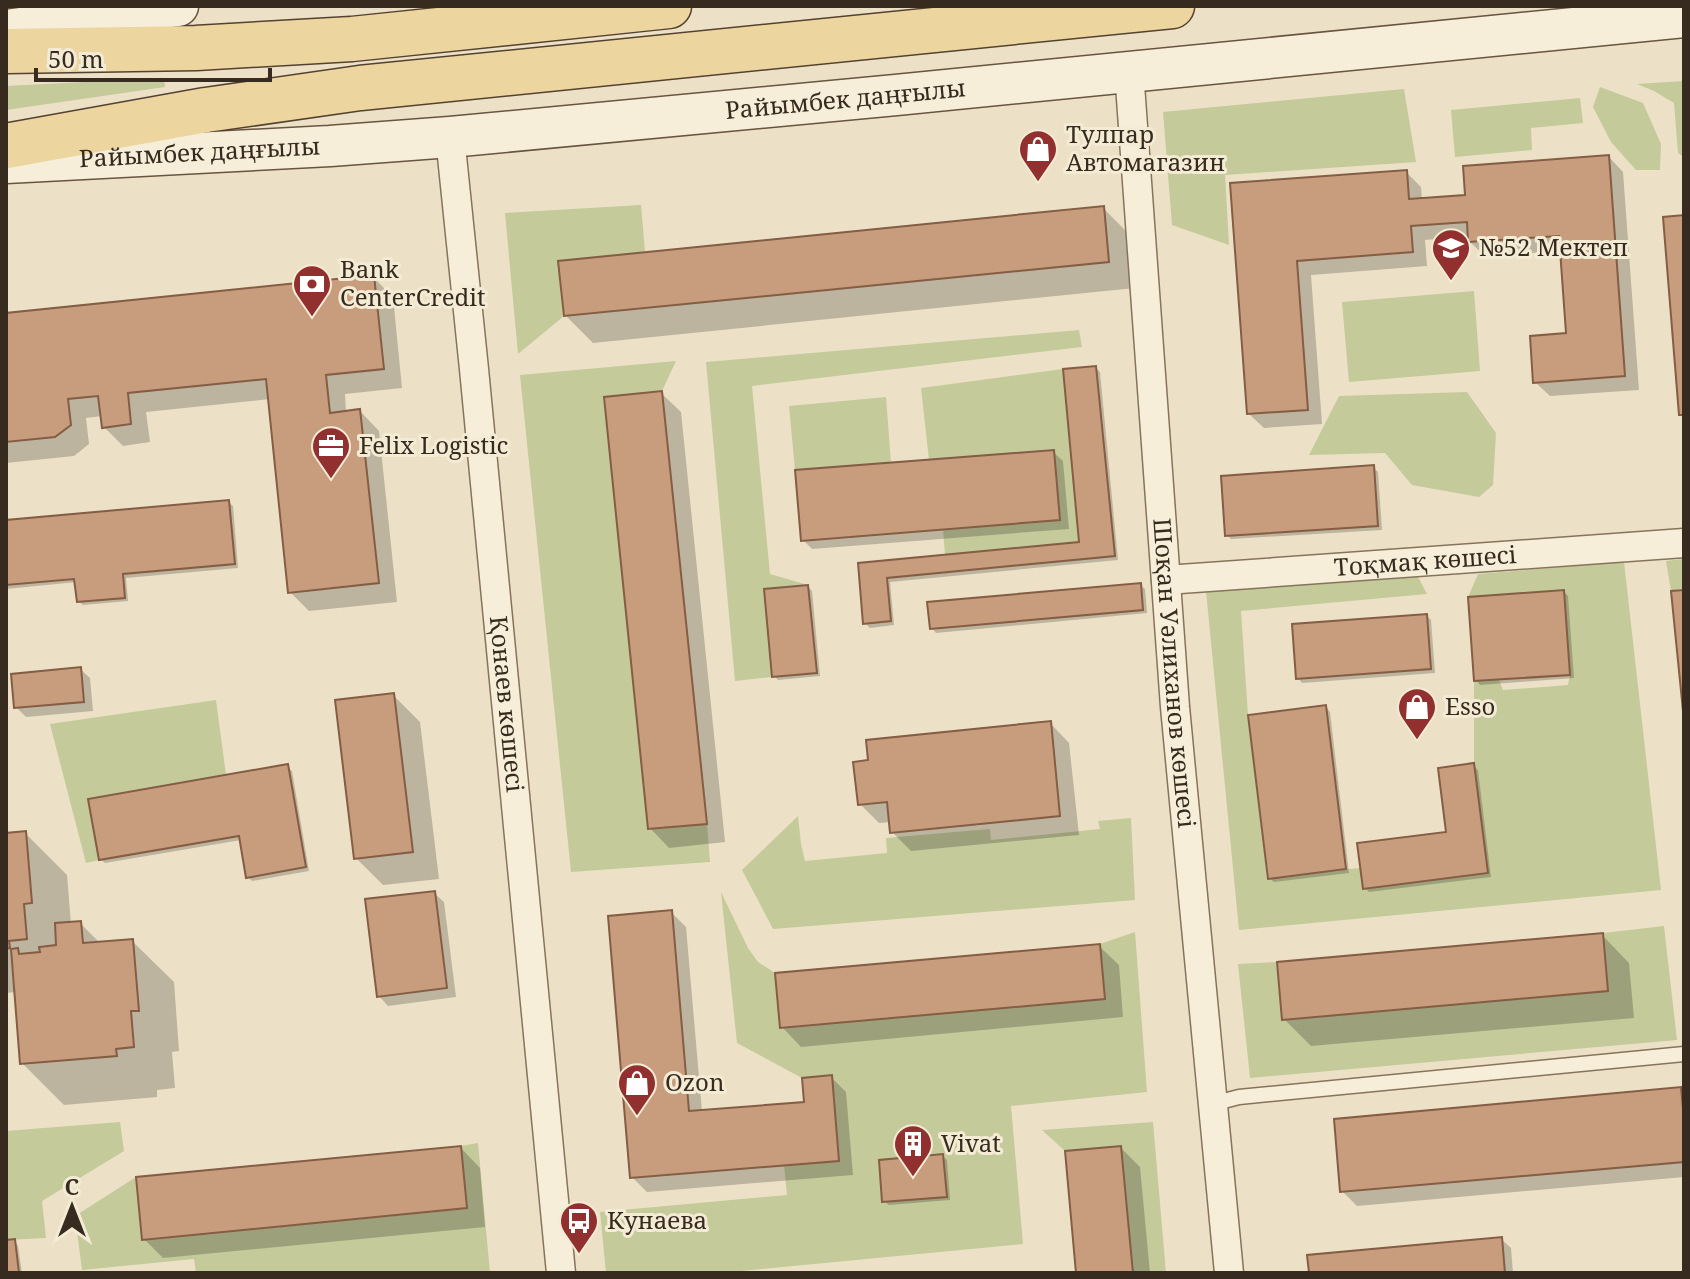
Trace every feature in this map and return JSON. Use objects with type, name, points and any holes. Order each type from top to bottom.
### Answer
[{"type":"main road","points":[[6,30],[178,6]]},
{"type":"main road","points":[[6,51],[196,48],[352,39],[669,6]]},
{"type":"main road","points":[[6,146],[206,110],[360,88],[1172,6]]},
{"type":"main road","name":"Райымбек даңғылы","points":[[6,163],[450,137],[1684,17]]},
{"type":"street","name":"Шоқан Уәлиханов көшесі","points":[[1129,71],[1175,707],[1229,1273]]},
{"type":"street","name":"Қонаев көшесі","points":[[450,137],[561,1273]]},
{"type":"street","name":"Тоқмақ көшесі","points":[[1166,580],[1684,543]]},
{"type":"lane","points":[[1212,1104],[1239,1097],[1684,1054]]},
{"type":"green space","points":[[164,78],[165,87],[6,110],[6,86]]},
{"type":"green space","points":[[1684,81],[1684,157],[1678,153],[1674,103],[1637,84]]},
{"type":"green space","points":[[1600,87],[1643,103],[1661,144],[1660,170],[1636,170],[1611,142],[1593,107]]},
{"type":"green space","points":[[1404,89],[1416,162],[1225,175],[1229,245],[1172,225],[1163,112]]},
{"type":"green space","points":[[1580,98],[1583,123],[1531,128],[1532,150],[1455,157],[1451,110]]},
{"type":"green space","points":[[641,205],[645,252],[558,261],[564,316],[518,354],[505,213]]},
{"type":"green space","points":[[1474,291],[1480,371],[1349,382],[1342,302]]},
{"type":"green space","points":[[1079,330],[1082,347],[752,386],[770,574],[808,585],[764,590],[772,677],[735,681],[706,362]]},
{"type":"green space","points":[[676,361],[662,391],[604,397],[648,829],[707,824],[710,862],[571,872],[520,375]]},
{"type":"green space","points":[[1063,369],[1079,542],[945,555],[943,529],[1060,520],[1054,450],[929,460],[921,388]]},
{"type":"green space","points":[[1467,392],[1496,433],[1493,485],[1479,497],[1412,485],[1385,453],[1309,455],[1339,396]]},
{"type":"green space","points":[[886,397],[891,463],[795,470],[789,406]]},
{"type":"green space","points":[[1684,559],[1684,590],[1671,591],[1666,561]]},
{"type":"green space","points":[[1624,562],[1661,890],[1239,930],[1206,591],[1417,575],[1427,594],[1241,611],[1248,715],[1267,878],[1360,868],[1363,888],[1487,873],[1474,763],[1474,681],[1499,680],[1503,690],[1568,685],[1570,674],[1564,590],[1468,597],[1478,574]]},
{"type":"green space","points":[[216,700],[226,775],[88,799],[99,860],[86,863],[50,724]]},
{"type":"green space","points":[[798,816],[805,861],[887,853],[886,838],[990,829],[991,840],[1100,829],[1098,821],[1131,818],[1135,900],[773,929],[742,870]]},
{"type":"green space","points":[[721,892],[748,948],[758,962],[775,973],[780,1028],[1105,999],[1100,944],[1135,932],[1147,1092],[1011,1106],[1023,1244],[720,1273],[606,1273],[600,1212],[787,1195],[784,1165],[839,1160],[832,1075],[802,1078],[737,1043]]},
{"type":"green space","points":[[1664,926],[1677,1040],[1250,1078],[1238,964],[1277,962],[1282,1020],[1607,991],[1603,933]]},
{"type":"green space","points":[[120,1122],[124,1151],[42,1201],[46,1238],[6,1240],[6,1131]]},
{"type":"green space","points":[[1153,1122],[1166,1273],[1133,1273],[1121,1146],[1065,1151],[1042,1130]]},
{"type":"green space","points":[[478,1143],[490,1273],[196,1273],[194,1259],[82,1270],[75,1216],[136,1177],[143,1240],[467,1209],[461,1146]]},
{"type":"building","points":[[1609,155],[1625,376],[1533,383],[1530,336],[1566,333],[1559,236],[1468,242],[1467,222],[1411,226],[1413,252],[1297,261],[1308,410],[1247,414],[1230,183],[1407,170],[1409,199],[1465,195],[1463,166]]},
{"type":"building","points":[[1104,206],[1109,262],[564,316],[558,261]]},
{"type":"building","points":[[1684,215],[1684,415],[1679,415],[1663,217]]},
{"type":"building","points":[[374,275],[384,369],[326,375],[330,413],[360,409],[379,583],[288,593],[266,379],[128,393],[131,424],[102,428],[98,396],[68,399],[71,425],[55,437],[6,442],[6,313]]},
{"type":"building","points":[[1096,366],[1115,556],[887,578],[891,621],[863,624],[858,563],[1079,542],[1063,369]]},
{"type":"building","points":[[662,391],[707,824],[648,829],[604,397]]},
{"type":"building","points":[[1054,450],[1060,520],[801,541],[795,470]]},
{"type":"building","points":[[1374,465],[1378,526],[1225,536],[1221,476]]},
{"type":"building","points":[[229,500],[235,564],[123,574],[125,598],[77,602],[74,579],[6,585],[6,520]]},
{"type":"building","points":[[1141,583],[1143,610],[930,629],[927,602]]},
{"type":"building","points":[[808,585],[817,673],[772,677],[764,589]]},
{"type":"building","points":[[1564,590],[1570,675],[1474,681],[1468,597]]},
{"type":"building","points":[[1684,590],[1684,721],[1671,591]]},
{"type":"building","points":[[1427,614],[1431,669],[1296,679],[1292,624]]},
{"type":"building","points":[[81,667],[84,702],[14,708],[11,674]]},
{"type":"building","points":[[394,693],[413,852],[354,859],[335,700]]},
{"type":"building","points":[[1326,705],[1346,869],[1268,879],[1248,715]]},
{"type":"building","points":[[1051,721],[1060,816],[890,833],[887,802],[858,805],[853,762],[868,760],[866,740]]},
{"type":"building","points":[[1474,763],[1488,873],[1363,889],[1357,843],[1446,832],[1438,768]]},
{"type":"building","points":[[288,764],[306,867],[246,878],[239,836],[99,860],[88,799]]},
{"type":"building","points":[[26,831],[32,903],[24,904],[27,939],[9,941],[10,948],[6,949],[6,833]]},
{"type":"building","points":[[435,891],[447,988],[377,997],[365,899]]},
{"type":"building","points":[[672,910],[689,1111],[804,1102],[802,1078],[832,1075],[839,1161],[630,1178],[608,916]]},
{"type":"building","points":[[81,921],[83,943],[133,939],[139,1011],[131,1011],[134,1047],[116,1049],[117,1056],[20,1064],[11,949],[18,948],[19,954],[40,952],[39,947],[56,945],[55,923]]},
{"type":"building","points":[[1603,933],[1608,991],[1282,1020],[1277,962]]},
{"type":"building","points":[[1100,944],[1105,999],[780,1028],[775,973]]},
{"type":"building","points":[[1681,1087],[1684,1162],[1340,1192],[1334,1119]]},
{"type":"building","points":[[461,1146],[467,1208],[142,1240],[136,1177]]},
{"type":"building","points":[[1121,1146],[1133,1273],[1076,1273],[1065,1151]]},
{"type":"building","name":"Vivat","points":[[943,1154],[947,1197],[882,1202],[879,1160]]},
{"type":"building","points":[[1502,1237],[1505,1273],[1309,1273],[1307,1255]]},
{"type":"building","points":[[15,1239],[19,1273],[6,1273],[6,1240]]},
{"type":"place","name":"Тулпар Автомагазин","points":[[1038,183]]},
{"type":"place","name":"№52 Мектеп","points":[[1451,282]]},
{"type":"place","name":"Bank CenterCredit","points":[[312,318]]},
{"type":"place","name":"Felix Logistic","points":[[331,480]]},
{"type":"place","name":"Esso","points":[[1417,741]]},
{"type":"place","name":"Ozon","points":[[637,1117]]},
{"type":"place","name":"Vivat","points":[[913,1178]]},
{"type":"place","name":"Кунаева","points":[[579,1255]]}]
